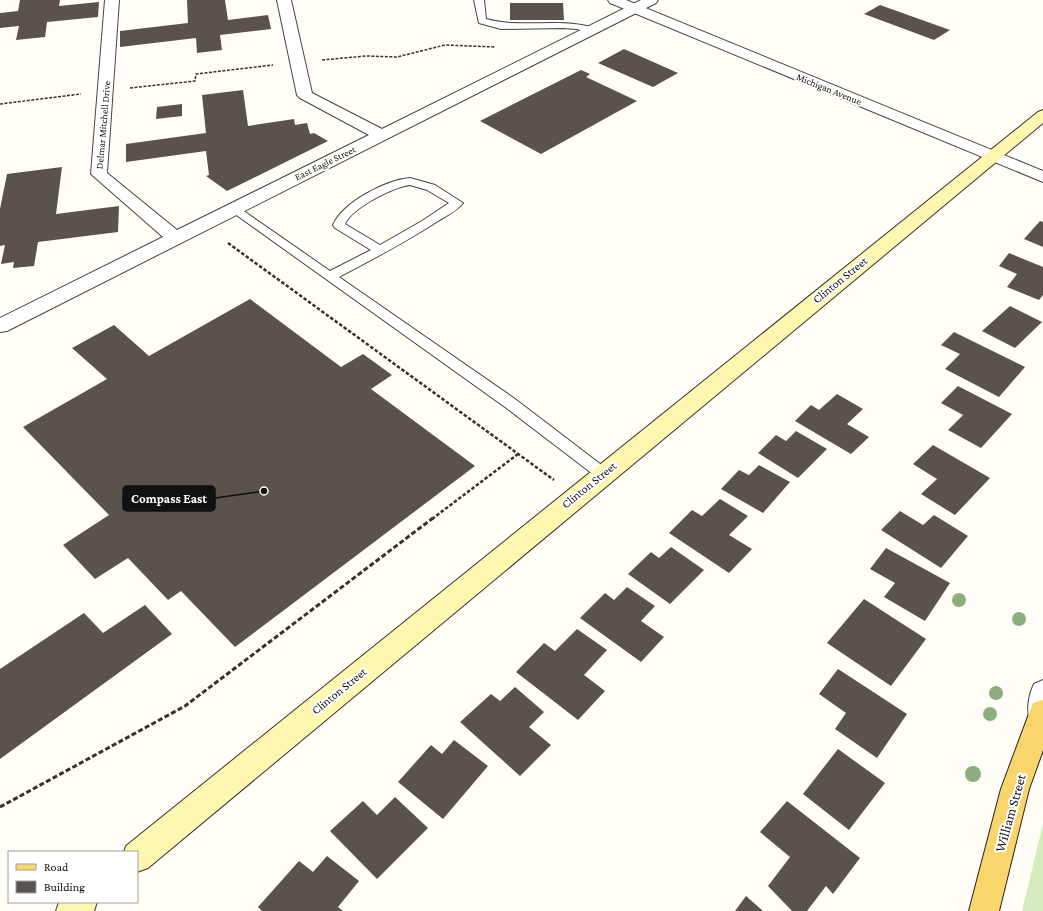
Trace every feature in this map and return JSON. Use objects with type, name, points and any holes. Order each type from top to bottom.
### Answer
[{"type":"main road","name":"Clinton Street","points":[[138,856],[1043,115]]},
{"type":"main road","name":"William Street","points":[[984,911],[1015,789],[1042,707]]},
{"type":"main road","points":[[71,911],[81,903]]},
{"type":"street","name":"Delmar Mitchell Drive","points":[[112,0],[99,174],[175,238]]},
{"type":"street","points":[[284,0],[306,95],[382,135]]},
{"type":"street","name":"Michigan Avenue","points":[[615,0],[1043,177]]},
{"type":"street","name":"East Eagle Street","points":[[0,326],[650,0]]},
{"type":"lane","points":[[479,0],[482,21],[495,25],[563,25],[578,26],[591,30]]},
{"type":"lane","points":[[330,276],[380,251],[427,224],[457,203],[438,190],[418,182],[403,181],[376,192],[342,217],[339,225],[380,251]]},
{"type":"lane","points":[[234,209],[510,403],[603,474]]},
{"type":"path","points":[[0,104],[195,81],[196,74],[339,58],[397,57],[445,45],[496,47]]},
{"type":"path","points":[[228,243],[556,482]]},
{"type":"path","points":[[0,807],[185,706],[518,454]]},
{"type":"green space","points":[[1043,824],[1043,911],[1022,911]]},
{"type":"building","points":[[20,0],[60,0],[59,6],[99,2],[98,17],[47,22],[45,37],[16,40],[19,26],[0,28],[0,13],[18,11]]},
{"type":"building","points":[[187,0],[225,0],[228,20],[268,15],[271,29],[220,35],[222,50],[197,53],[196,38],[120,47],[120,31],[188,23]]},
{"type":"building","points":[[510,3],[563,3],[564,20],[510,20]]},
{"type":"building","points":[[880,5],[950,30],[934,40],[864,14]]},
{"type":"building","points":[[624,49],[678,73],[653,87],[598,63]]},
{"type":"building","points":[[581,70],[590,74],[586,77],[637,101],[541,154],[480,121]]},
{"type":"building","points":[[243,90],[248,126],[294,119],[295,125],[307,123],[310,134],[314,133],[328,141],[227,191],[206,176],[209,175],[206,151],[126,162],[126,144],[206,133],[202,95]]},
{"type":"building","points":[[182,104],[182,116],[156,119],[157,107]]},
{"type":"building","points":[[62,167],[56,214],[119,206],[118,232],[38,242],[34,266],[13,268],[14,262],[1,264],[5,245],[0,246],[0,209],[7,174]]},
{"type":"building","points":[[1040,221],[1043,222],[1043,247],[1024,239]]},
{"type":"building","points":[[1009,253],[1043,267],[1043,295],[1039,300],[1007,287],[1017,274],[999,266]]},
{"type":"building","points":[[250,299],[341,367],[363,354],[392,375],[371,389],[475,466],[235,647],[181,591],[168,600],[128,558],[95,579],[63,545],[109,515],[23,427],[107,379],[72,348],[114,325],[149,356]]},
{"type":"building","points":[[1010,306],[1042,322],[1015,348],[982,331]]},
{"type":"building","points":[[954,332],[1025,367],[999,397],[945,369],[960,354],[941,345]]},
{"type":"building","points":[[958,386],[1012,414],[981,448],[948,430],[963,415],[941,403]]},
{"type":"building","points":[[837,394],[863,409],[847,424],[869,437],[851,454],[795,421],[811,405],[819,410]]},
{"type":"building","points":[[796,431],[827,449],[798,478],[758,453],[776,435],[786,441]]},
{"type":"building","points":[[933,445],[990,478],[955,515],[921,494],[937,479],[913,464]]},
{"type":"building","points":[[759,465],[790,482],[763,513],[721,489],[739,470],[749,475]]},
{"type":"building","points":[[720,499],[748,516],[729,535],[752,549],[729,573],[669,533],[692,510],[702,516]]},
{"type":"building","points":[[900,511],[923,525],[934,515],[968,536],[941,568],[881,530]]},
{"type":"building","points":[[671,547],[704,570],[670,604],[628,574],[651,552],[659,558]]},
{"type":"building","points":[[886,548],[950,583],[925,621],[884,597],[895,583],[870,569]]},
{"type":"building","points":[[627,587],[655,606],[641,621],[664,637],[641,662],[580,618],[605,593],[614,600]]},
{"type":"building","points":[[864,599],[926,639],[891,686],[827,643]]},
{"type":"building","points":[[145,605],[172,634],[0,759],[0,669],[84,613],[103,633]]},
{"type":"building","points":[[577,629],[607,650],[584,675],[605,691],[578,720],[516,672],[544,643],[555,651]]},
{"type":"building","points":[[838,669],[907,714],[877,758],[835,729],[846,713],[819,694]]},
{"type":"building","points":[[515,687],[544,712],[529,727],[551,745],[520,776],[460,722],[491,694],[500,701]]},
{"type":"building","points":[[454,740],[488,766],[443,819],[398,782],[431,745],[442,754]]},
{"type":"building","points":[[838,749],[885,783],[849,830],[803,794]]},
{"type":"building","points":[[395,797],[428,828],[377,879],[330,831],[363,801],[377,815]]},
{"type":"building","points":[[787,801],[860,858],[833,894],[826,886],[807,911],[792,911],[768,886],[790,857],[760,832]]},
{"type":"building","points":[[327,856],[359,881],[338,907],[343,911],[262,911],[258,907],[299,861],[313,872]]},
{"type":"building","points":[[746,896],[763,911],[735,911]]},
{"type":"place","name":"Compass East","points":[[264,491]]}]
